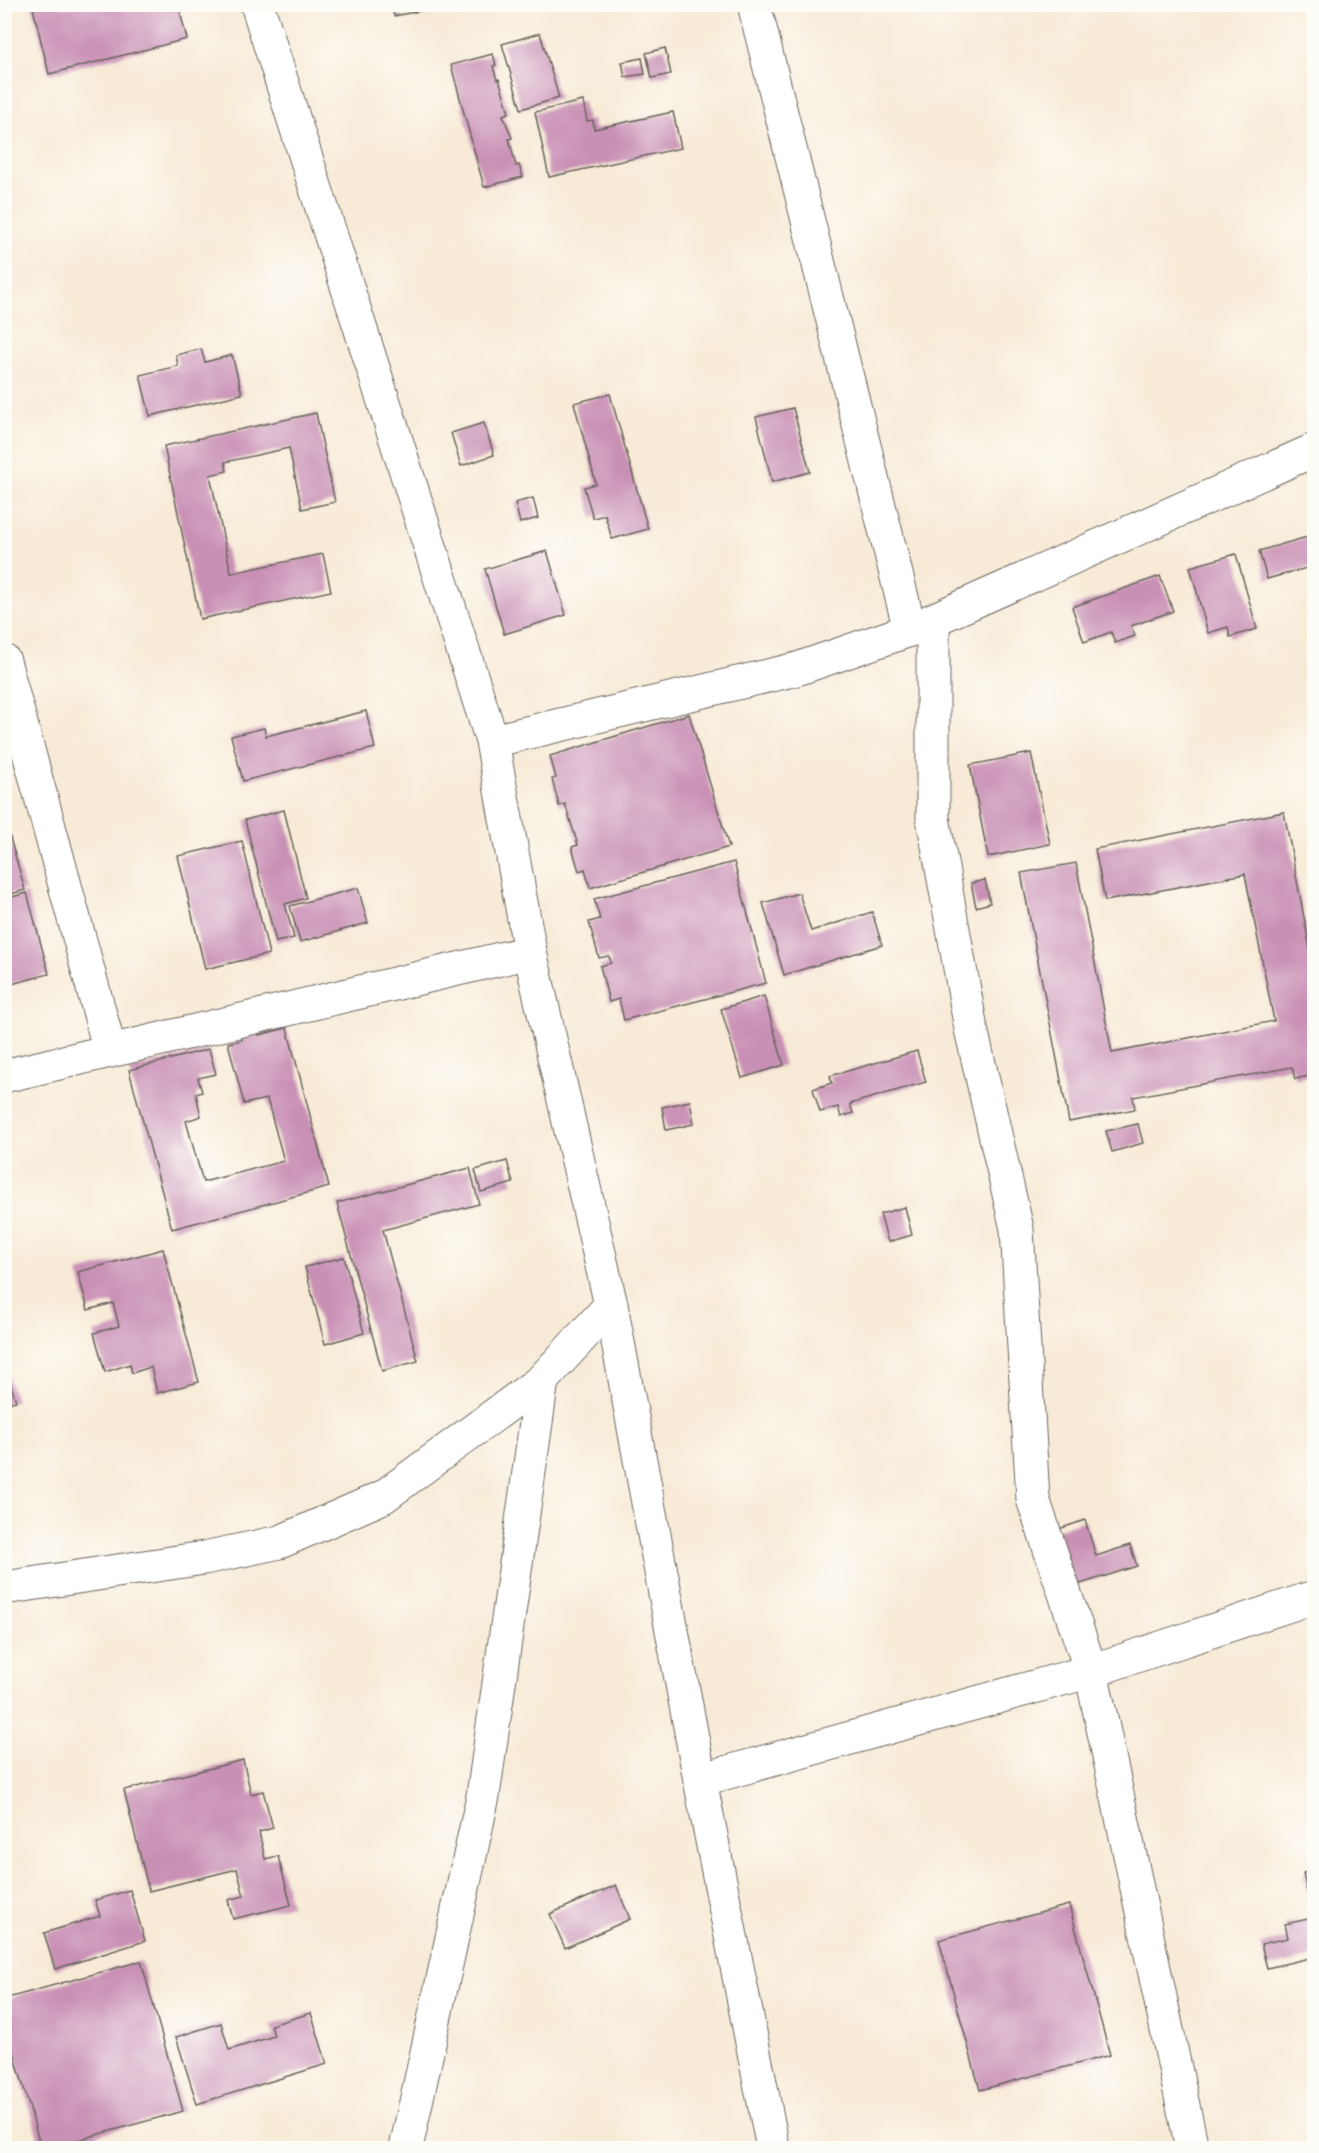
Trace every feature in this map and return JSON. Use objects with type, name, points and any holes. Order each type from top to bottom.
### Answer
[{"type":"street","points":[[257,4],[492,741],[530,952],[611,1305],[700,1780],[773,2148]]},
{"type":"street","points":[[754,4],[921,625],[933,818],[971,1029],[1017,1229],[1034,1499],[1091,1671],[1192,2148]]},
{"type":"street","points":[[492,741],[797,669],[921,625],[1314,450]]},
{"type":"street","points":[[4,661],[110,1051]]},
{"type":"street","points":[[4,1076],[530,952]]},
{"type":"street","points":[[4,1588],[204,1558],[280,1542],[383,1497],[542,1380],[611,1305]]},
{"type":"street","points":[[406,2148],[483,1796],[542,1380]]},
{"type":"street","points":[[700,1780],[1091,1671],[1314,1597]]},
{"type":"building","points":[[32,4],[64,4],[65,8],[78,4],[178,4],[187,39],[49,74]]},
{"type":"building","points":[[392,4],[445,4],[445,6],[394,16]]},
{"type":"building","points":[[540,33],[559,98],[521,109],[502,44]]},
{"type":"building","points":[[665,48],[671,74],[652,78],[646,53]]},
{"type":"building","points":[[493,54],[496,65],[493,66],[509,113],[503,115],[512,138],[509,139],[516,166],[519,165],[523,177],[484,187],[451,65]]},
{"type":"building","points":[[642,58],[645,74],[625,77],[622,62]]},
{"type":"building","points":[[583,101],[587,121],[593,120],[594,129],[673,112],[681,148],[549,177],[535,112]]},
{"type":"building","points":[[201,349],[205,362],[232,355],[242,394],[150,416],[140,375],[178,366],[176,355]]},
{"type":"building","points":[[610,394],[648,529],[612,539],[605,515],[593,518],[584,487],[596,484],[574,403]]},
{"type":"building","points":[[793,408],[810,472],[772,482],[756,417]]},
{"type":"building","points":[[316,413],[335,502],[302,509],[289,448],[225,462],[227,471],[210,475],[231,573],[323,554],[331,591],[200,619],[164,446]]},
{"type":"building","points":[[484,423],[494,455],[461,466],[451,433]]},
{"type":"building","points":[[533,498],[538,518],[520,523],[515,503]]},
{"type":"building","points":[[1314,535],[1314,566],[1267,579],[1259,551]]},
{"type":"building","points":[[547,551],[566,615],[504,634],[485,569]]},
{"type":"building","points":[[1236,554],[1257,629],[1230,637],[1228,627],[1208,633],[1190,567]]},
{"type":"building","points":[[1160,576],[1173,611],[1131,626],[1135,636],[1115,643],[1111,632],[1084,642],[1072,607]]},
{"type":"building","points":[[366,711],[375,748],[243,781],[231,736],[264,728],[266,736]]},
{"type":"building","points":[[689,714],[729,847],[590,888],[585,869],[579,871],[572,847],[578,845],[565,804],[559,806],[552,779],[556,778],[550,756]]},
{"type":"building","points":[[1031,753],[1050,844],[988,857],[970,765]]},
{"type":"building","points":[[284,810],[306,898],[285,904],[294,938],[276,942],[245,820]]},
{"type":"building","points":[[1284,812],[1314,970],[1314,1075],[1295,1079],[1292,1067],[1133,1097],[1135,1109],[1069,1122],[1021,873],[1076,863],[1112,1053],[1274,1021],[1245,874],[1105,901],[1095,849]]},
{"type":"building","points":[[4,817],[25,890],[4,896]]},
{"type":"building","points":[[242,841],[269,954],[205,969],[178,856]]},
{"type":"building","points":[[734,862],[766,983],[624,1020],[619,999],[609,1002],[600,966],[611,963],[609,956],[599,958],[589,922],[600,919],[594,899]]},
{"type":"building","points":[[985,880],[990,903],[976,907],[971,883]]},
{"type":"building","points":[[358,888],[368,923],[300,942],[290,906]]},
{"type":"building","points":[[27,893],[49,974],[4,986],[4,899]]},
{"type":"building","points":[[799,893],[811,931],[872,912],[882,945],[784,975],[763,903]]},
{"type":"building","points":[[764,996],[784,1065],[742,1078],[721,1009]]},
{"type":"building","points":[[257,1025],[259,1035],[287,1028],[329,1187],[172,1229],[129,1070],[209,1049],[216,1074],[198,1078],[202,1092],[196,1094],[201,1116],[186,1121],[203,1182],[284,1161],[267,1099],[244,1104],[228,1043],[242,1040],[240,1030]]},
{"type":"building","points":[[917,1051],[926,1082],[850,1104],[853,1113],[841,1117],[838,1107],[820,1112],[813,1089],[832,1083],[830,1076]]},
{"type":"building","points":[[690,1101],[694,1124],[666,1130],[662,1107]]},
{"type":"building","points":[[1138,1124],[1143,1143],[1112,1152],[1106,1131]]},
{"type":"building","points":[[507,1161],[513,1183],[481,1192],[475,1170]]},
{"type":"building","points":[[470,1168],[479,1204],[383,1230],[418,1361],[382,1371],[337,1203]]},
{"type":"building","points":[[905,1207],[912,1235],[888,1242],[880,1214]]},
{"type":"building","points":[[163,1249],[199,1382],[157,1393],[151,1367],[132,1373],[130,1364],[105,1372],[94,1333],[119,1326],[113,1303],[88,1310],[78,1272]]},
{"type":"building","points":[[344,1257],[364,1333],[325,1344],[305,1267]]},
{"type":"building","points":[[4,1363],[16,1401],[4,1404]]},
{"type":"building","points":[[1085,1520],[1096,1556],[1130,1545],[1137,1566],[1074,1586],[1056,1530]]},
{"type":"building","points":[[243,1760],[251,1794],[263,1791],[273,1828],[259,1832],[265,1859],[278,1856],[291,1905],[233,1919],[228,1900],[244,1896],[237,1869],[149,1891],[124,1790]]},
{"type":"building","points":[[1314,1871],[1314,1957],[1267,1968],[1261,1944],[1288,1938],[1285,1924],[1313,1918],[1303,1873]]},
{"type":"building","points":[[616,1885],[630,1919],[565,1948],[550,1914]]},
{"type":"building","points":[[130,1890],[145,1941],[55,1969],[44,1933],[100,1916],[95,1900]]},
{"type":"building","points":[[1069,1905],[1110,2055],[980,2090],[939,1940]]},
{"type":"building","points":[[141,1961],[183,2111],[49,2148],[41,2148],[4,2018],[4,1999]]},
{"type":"building","points":[[311,2013],[327,2064],[197,2104],[176,2037],[221,2023],[229,2050],[274,2036],[271,2025]]}]
